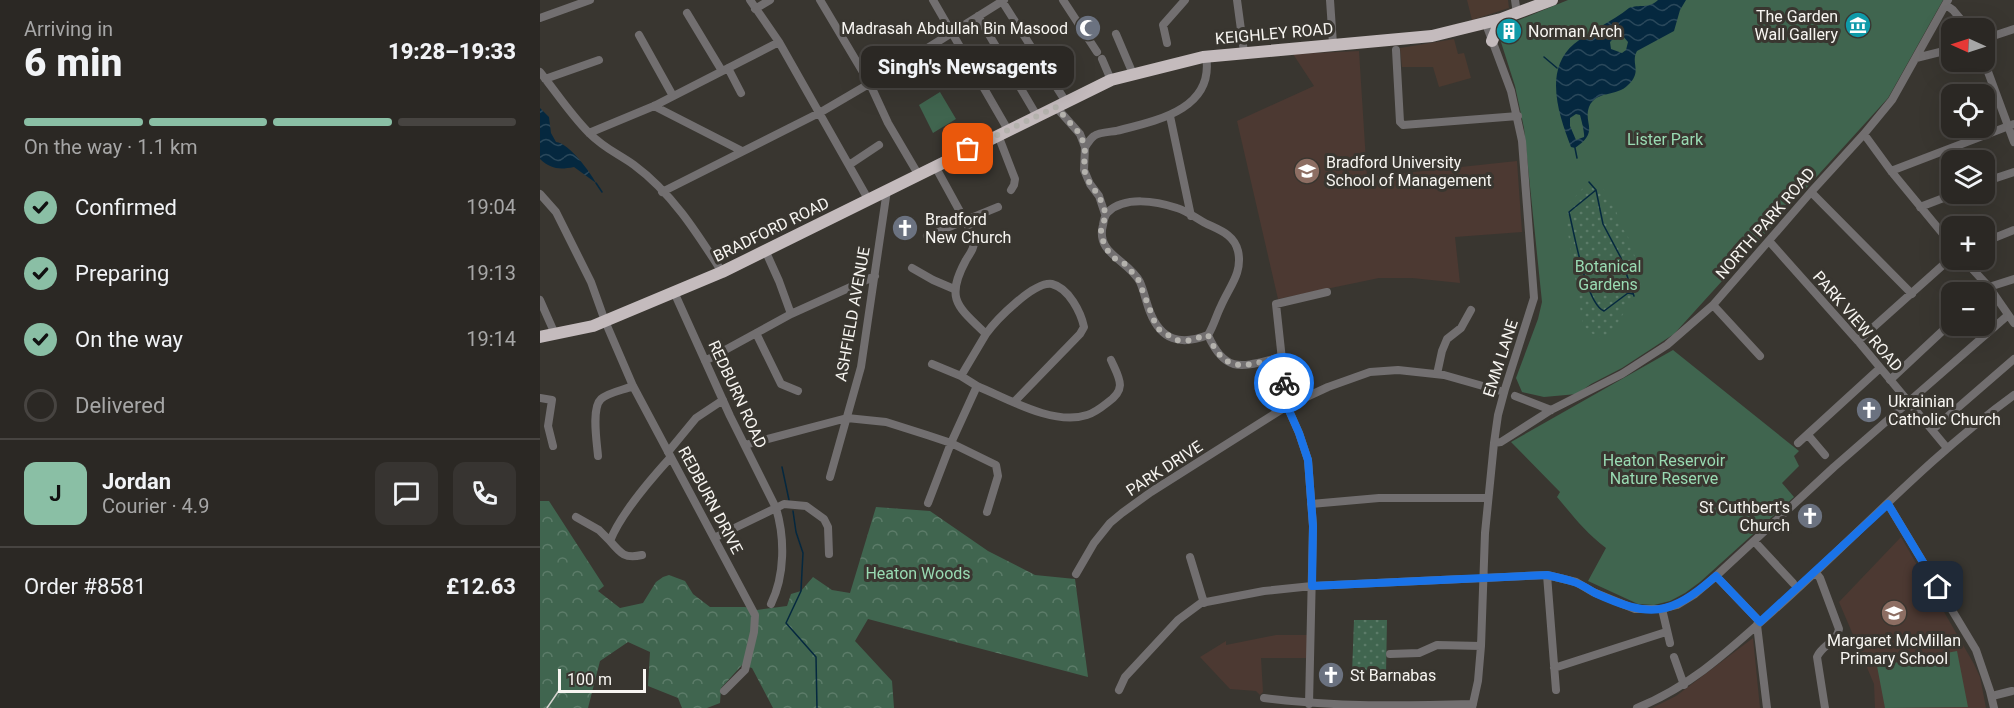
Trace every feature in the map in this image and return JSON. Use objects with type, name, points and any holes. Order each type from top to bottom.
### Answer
[{"type":"highway","name":"KEIGHLEY ROAD","points":[[1003,132],[1112,80],[1206,56],[1432,36],[1486,24],[1521,8],[1552,0]]},
{"type":"highway","points":[[1492,41],[1501,19]]},
{"type":"highway","name":"BRADFORD ROAD","points":[[540,337],[584,329],[722,272],[1003,132]]},
{"type":"street","points":[[540,18],[590,0]]},
{"type":"street","points":[[750,0],[779,42],[821,112],[868,199]]},
{"type":"street","points":[[755,9],[770,0]]},
{"type":"street","points":[[820,0],[870,84],[888,123],[918,174]]},
{"type":"street","points":[[933,0],[1003,132],[1015,179],[1011,190]]},
{"type":"street","points":[[1063,0],[1100,55],[1112,80]]},
{"type":"street","points":[[1167,43],[1163,25],[1185,0]]},
{"type":"street","points":[[1237,0],[1244,52]]},
{"type":"street","points":[[1330,0],[1333,44]]},
{"type":"street","points":[[1515,0],[1521,8]]},
{"type":"street","points":[[662,192],[821,112],[1003,1],[1061,105],[1080,134],[1085,147],[1084,170],[1106,214]]},
{"type":"street","points":[[1947,2],[1960,18]]},
{"type":"street","name":"NORTH PARK ROAD","points":[[1551,410],[1622,374],[1658,351],[1713,305],[1892,100],[1947,2]]},
{"type":"street","points":[[687,13],[741,93]]},
{"type":"street","points":[[978,16],[1037,116]]},
{"type":"street","name":"EMM LANE","points":[[1473,706],[1481,646],[1482,578],[1494,443],[1504,392],[1534,298],[1518,116],[1486,24]]},
{"type":"street","points":[[1995,35],[2014,29]]},
{"type":"street","points":[[1116,34],[1133,74]]},
{"type":"street","points":[[639,35],[673,96]]},
{"type":"street","points":[[589,133],[654,106],[779,42]]},
{"type":"street","points":[[1396,50],[1400,122],[1403,125],[1518,116]]},
{"type":"street","points":[[1916,58],[1941,52]]},
{"type":"street","points":[[1080,134],[1095,135],[1170,116],[1186,107],[1197,96],[1207,72],[1206,56]]},
{"type":"street","points":[[599,60],[543,75],[589,133],[606,149],[634,166],[687,218],[722,272]]},
{"type":"street","points":[[1989,72],[2011,125],[2014,141]]},
{"type":"street","points":[[654,106],[742,151]]},
{"type":"street","points":[[1170,116],[1191,216]]},
{"type":"street","points":[[1891,171],[2011,125]]},
{"type":"street","points":[[1864,134],[1941,232]]},
{"type":"street","points":[[1085,147],[1095,135]]},
{"type":"street","points":[[849,165],[879,145]]},
{"type":"street","points":[[935,166],[975,239],[975,247],[964,264],[954,289],[954,297],[966,315],[986,334]]},
{"type":"street","points":[[1995,178],[2014,172]]},
{"type":"street","name":"ASHFIELD AVENUE","points":[[830,477],[861,367],[888,190]]},
{"type":"street","points":[[1811,192],[1912,294]]},
{"type":"street","name":"REDBURN DRIVE","points":[[540,194],[556,212],[591,282],[633,386],[754,615],[754,632],[745,670],[724,691]]},
{"type":"street","points":[[1099,196],[1120,203],[1160,204],[1179,208],[1231,237],[1238,252],[1238,270],[1235,281],[1223,300],[1208,335],[1187,341],[1176,340],[1157,328],[1138,279],[1125,264],[1112,257],[1104,245],[1101,231],[1106,214],[1120,203]]},
{"type":"street","points":[[1920,207],[1941,199]]},
{"type":"street","points":[[540,209],[549,204]]},
{"type":"street","points":[[927,236],[998,207]]},
{"type":"street","points":[[1995,238],[2014,230]]},
{"type":"street","name":"PARK VIEW ROAD","points":[[1769,241],[1947,448]]},
{"type":"street","points":[[765,250],[791,314]]},
{"type":"street","points":[[1857,341],[1941,267]]},
{"type":"street","points":[[912,268],[954,289]]},
{"type":"street","points":[[705,361],[791,314],[875,276]]},
{"type":"street","points":[[1995,286],[2014,279]]},
{"type":"street","points":[[961,376],[993,323],[1027,294],[1040,286],[1051,284],[1071,299],[1082,317],[1084,327],[1080,334],[1014,402]]},
{"type":"street","name":"REDBURN ROAD","points":[[674,292],[780,520],[782,555],[777,587],[771,604]]},
{"type":"street","points":[[1309,704],[1313,526],[1308,460],[1287,406],[1276,304],[1327,292]]},
{"type":"street","points":[[540,300],[555,334]]},
{"type":"street","points":[[1119,690],[1125,677],[1178,620],[1204,603],[1264,591],[1312,586],[1547,575],[1575,582],[1635,609],[1662,609],[1677,605],[1695,594],[1834,467],[2011,319],[1995,300]]},
{"type":"street","points":[[1713,305],[1760,356]]},
{"type":"street","points":[[1437,374],[1447,339],[1461,328],[1472,310]]},
{"type":"street","points":[[1890,380],[1941,332]]},
{"type":"street","points":[[756,333],[781,384],[798,391]]},
{"type":"street","points":[[1208,335],[1219,356],[1235,364],[1249,365],[1281,357]]},
{"type":"street","points":[[1932,430],[2014,359]]},
{"type":"street","points":[[932,364],[1014,402],[1061,418],[1088,415],[1120,392],[1121,381],[1111,360]]},
{"type":"street","points":[[1798,443],[1879,369]]},
{"type":"street","name":"PARK DRIVE","points":[[1076,574],[1094,543],[1110,523],[1122,513],[1151,492],[1287,406],[1328,387],[1370,372],[1398,370],[1437,374],[1504,392]]},
{"type":"street","points":[[598,456],[596,416],[601,399],[633,386]]},
{"type":"street","points":[[928,503],[951,443],[977,386]]},
{"type":"street","points":[[1637,708],[1684,685],[1704,672],[1815,573],[1947,448],[2014,394]]},
{"type":"street","points":[[1515,396],[1551,410]]},
{"type":"street","points":[[540,398],[552,400],[548,426],[553,446]]},
{"type":"street","points":[[610,541],[623,518],[696,418],[723,399]]},
{"type":"street","points":[[1494,443],[1501,442],[1551,410]]},
{"type":"street","points":[[745,445],[848,418],[886,423],[951,443],[996,465],[998,476],[987,512]]},
{"type":"street","points":[[1808,435],[1825,455]]},
{"type":"street","points":[[1311,504],[1379,498],[1488,498]]},
{"type":"street","points":[[714,538],[784,504],[806,506],[824,519],[830,537],[828,554]]},
{"type":"street","points":[[1888,504],[1976,650],[1994,708]]},
{"type":"street","points":[[576,517],[599,530],[625,556],[631,558],[642,555]]},
{"type":"street","points":[[1754,541],[1793,583]]},
{"type":"street","points":[[1190,557],[1204,603]]},
{"type":"street","points":[[1815,573],[1820,578],[1839,629],[1838,636],[1819,652],[1817,657],[1825,708]]},
{"type":"street","points":[[1547,575],[1556,690]]},
{"type":"street","points":[[1716,576],[1759,624],[1767,708]]},
{"type":"street","points":[[1662,609],[1670,643]]},
{"type":"street","points":[[1554,668],[1666,632]]},
{"type":"street","points":[[1390,654],[1419,653],[1437,645],[1481,646]]},
{"type":"street","points":[[1674,657],[1684,685]]},
{"type":"street","points":[[1992,696],[2012,691]]},
{"type":"street","points":[[1264,698],[1309,704],[1392,707],[1473,706]]},
{"type":"shaded area","points":[[1467,0],[1508,0],[1509,8],[1472,20]]},
{"type":"shaded area","points":[[1454,39],[1458,54],[1464,53],[1471,78],[1439,87],[1433,67],[1402,67],[1400,48]]},
{"type":"shaded area","name":"Bradford University School of Management","points":[[1359,51],[1367,177],[1517,161],[1522,232],[1455,237],[1460,283],[1412,278],[1379,278],[1278,299],[1237,121],[1314,86],[1293,54]]},
{"type":"shaded area","name":"Margaret McMillan Primary School","points":[[1901,537],[1974,664],[1980,677],[1986,708],[1875,708],[1874,684],[1839,602]]},
{"type":"shaded area","points":[[1276,635],[1308,635],[1308,658],[1261,658],[1263,692],[1260,695],[1256,691],[1230,689],[1200,657],[1226,641],[1226,645]]},
{"type":"shaded area","points":[[1753,638],[1760,708],[1652,708],[1676,696]]},
{"type":"green space","name":"Lister Park","points":[[1568,0],[1943,0],[1888,98],[1674,334],[1577,394],[1544,397],[1522,392],[1516,378],[1542,302],[1524,128],[1515,86],[1500,39],[1514,22]]},
{"type":"green space","points":[[940,92],[956,119],[933,133],[919,105]]},
{"type":"green space","name":"Botanical Gardens","points":[[1584,187],[1603,189],[1613,201],[1621,227],[1627,234],[1645,276],[1612,333],[1601,338],[1591,333],[1583,325],[1564,209]]},
{"type":"green space","name":"Heaton Reservoir Nature Reserve","points":[[1673,350],[1799,451],[1794,456],[1799,466],[1782,483],[1794,497],[1700,582],[1670,601],[1654,605],[1638,604],[1588,581],[1606,548],[1580,524],[1557,497],[1560,492],[1511,442]]},
{"type":"green space","name":"Heaton Woods","points":[[540,501],[549,501],[604,586],[598,591],[620,608],[643,603],[656,582],[669,575],[685,581],[693,594],[710,607],[745,607],[757,610],[787,606],[791,594],[801,591],[813,577],[832,590],[850,593],[876,507],[930,511],[988,551],[1035,575],[1075,579],[1088,677],[868,619],[855,641],[892,681],[894,708],[773,708],[752,668],[742,665],[721,688],[720,703],[707,708],[682,708],[678,698],[648,686],[650,652],[628,642],[600,661],[588,708],[540,708]]},
{"type":"green space","points":[[1354,620],[1387,620],[1386,675],[1352,674]]},
{"type":"green space","points":[[1957,651],[1968,707],[1885,708],[1877,666]]},
{"type":"water","points":[[1658,0],[1686,0],[1680,10],[1674,31],[1637,51],[1635,76],[1628,85],[1623,89],[1596,98],[1592,102],[1588,113],[1587,137],[1575,148],[1571,147],[1556,94],[1556,80],[1564,55],[1574,44],[1629,8],[1655,3]],"holes":[[[1617,35],[1622,35],[1628,42],[1626,50],[1622,53],[1611,49],[1610,42]],[[1576,114],[1580,115],[1584,135],[1576,140],[1570,126],[1570,118]]]},
{"type":"water","points":[[540,108],[549,117],[551,133],[556,142],[573,153],[596,183],[574,167],[556,168],[540,159]]},
{"type":"waterway","points":[[1544,57],[1557,68]]},
{"type":"waterway","points":[[1575,148],[1577,158]]},
{"type":"waterway","points":[[1589,182],[1596,190],[1603,224],[1621,258],[1634,296]]},
{"type":"waterway","points":[[596,183],[602,192]]},
{"type":"waterway","points":[[1596,190],[1569,212],[1586,282],[1598,306],[1604,311],[1628,293],[1633,294]]},
{"type":"waterway","points":[[782,467],[789,500]]},
{"type":"waterway","points":[[793,511],[796,532],[803,553],[801,591],[786,623],[816,657],[817,708]]},
{"type":"railway","points":[[547,708],[560,689]]},
{"type":"way so far","points":[[968,149],[1056,107],[1080,134],[1085,147],[1084,170],[1106,214],[1101,231],[1104,245],[1112,257],[1125,264],[1138,279],[1157,328],[1176,340],[1187,341],[1208,335],[1219,356],[1235,364],[1249,365],[1281,357],[1284,383]]},
{"type":"place","name":"The Garden Wall Gallery","points":[[1858,25]]},
{"type":"place","name":"Madrasah Abdullah Bin Masood","points":[[1088,28]]},
{"type":"place","name":"Norman Arch","points":[[1509,31]]},
{"type":"place","name":"Singh's Newsagents","points":[[968,149]]},
{"type":"place","name":"Bradford University School of Management","points":[[1307,171]]},
{"type":"place","name":"Bradford New Church","points":[[905,228]]},
{"type":"place","name":"Ukrainian Catholic Church","points":[[1869,410]]},
{"type":"place","name":"St Cuthbert's Church","points":[[1810,516]]},
{"type":"place","name":"Margaret McMillan Primary School","points":[[1894,613]]},
{"type":"place","name":"St Barnabas","points":[[1331,675]]},
{"type":"route","points":[[1284,383],[1287,406],[1308,460],[1313,526],[1312,586],[1547,575],[1575,582],[1635,609],[1652,610],[1677,605],[1695,594],[1716,576],[1760,622],[1888,504],[1938,587]]}]
